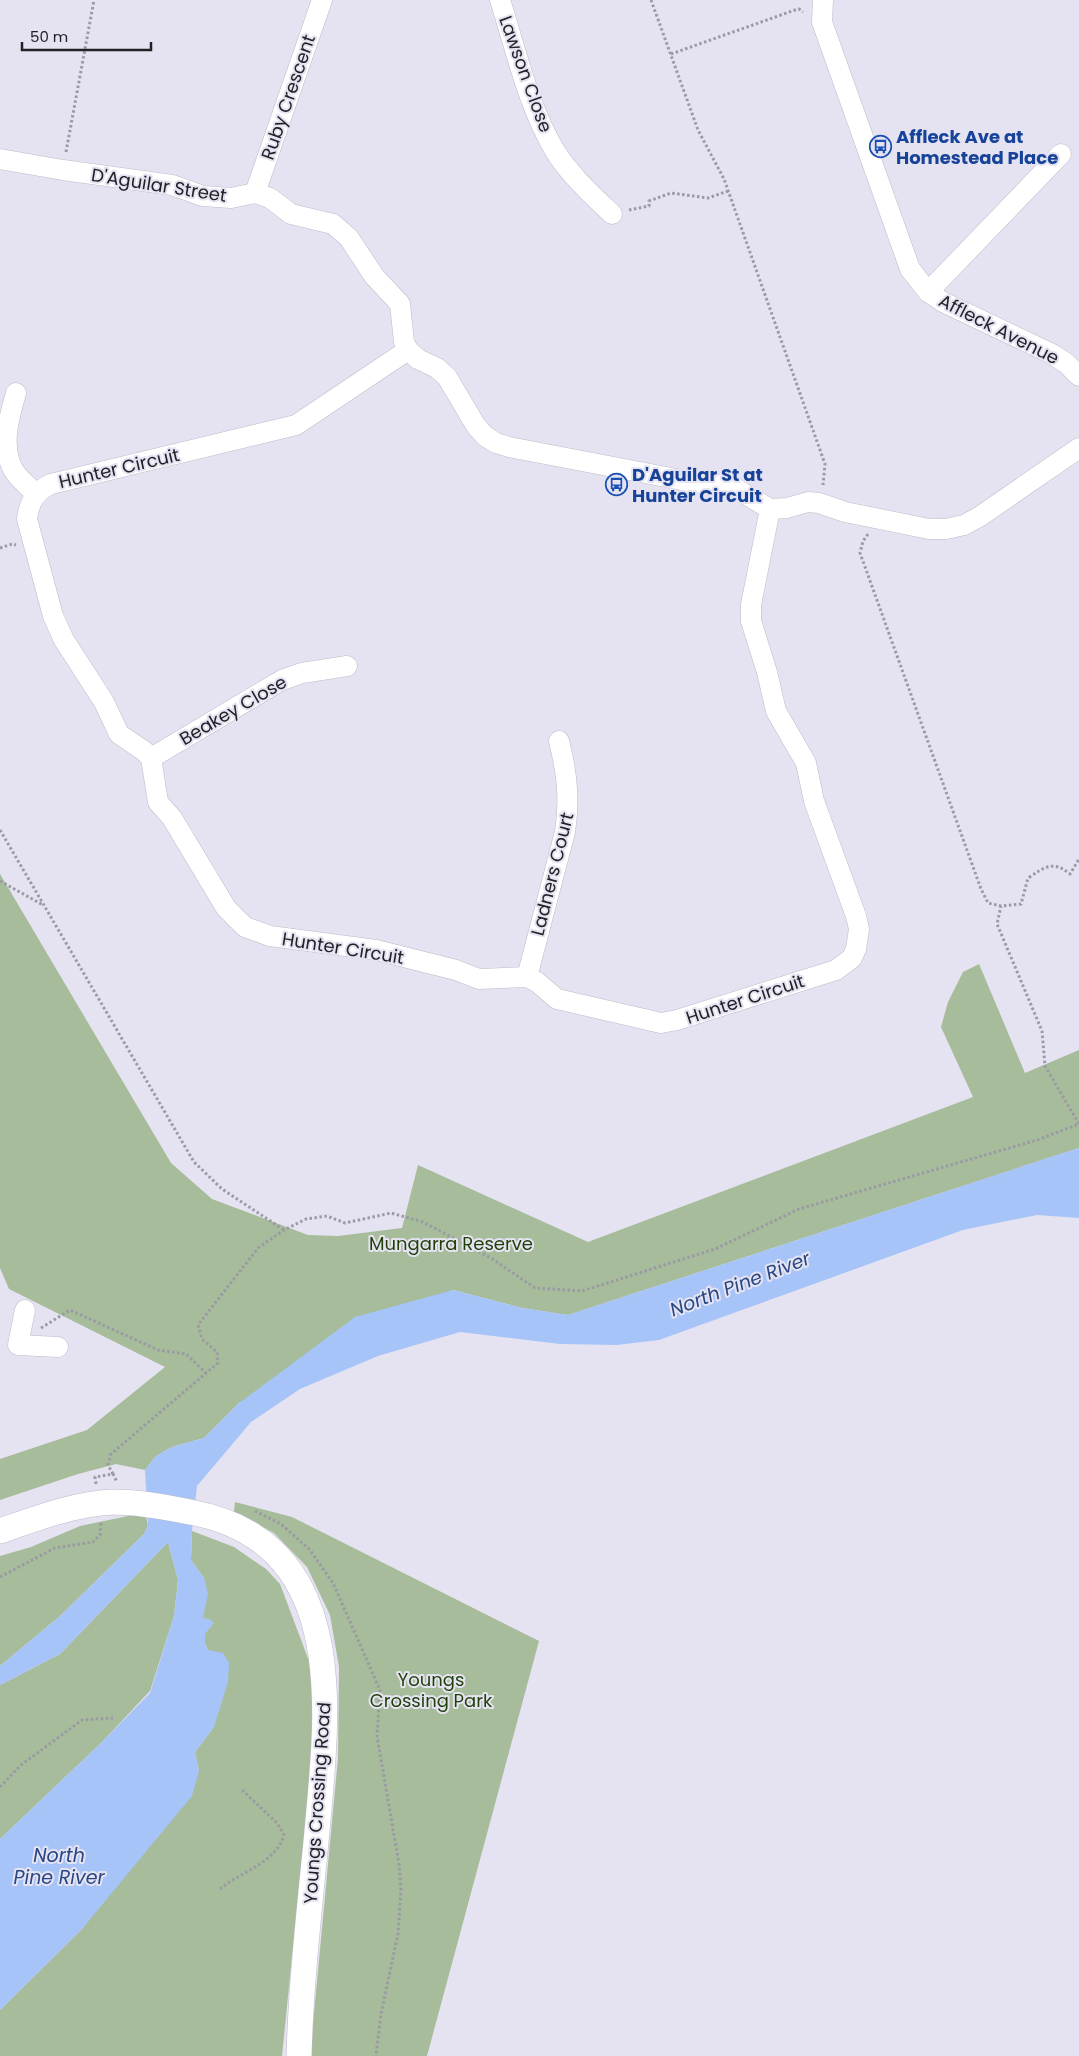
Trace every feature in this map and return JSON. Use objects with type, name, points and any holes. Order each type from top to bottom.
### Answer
[{"type":"main road","name":"Youngs Crossing Road","points":[[0,1531],[67,1509],[115,1502],[198,1513],[243,1530],[277,1556],[298,1582],[314,1618],[319,1638],[324,1675],[325,1737],[303,1985],[299,2056]]},
{"type":"street","name":"Ruby Crescent","points":[[255,193],[322,0]]},
{"type":"street","name":"Lawson Close","points":[[500,0],[528,89],[555,151],[574,176],[612,214]]},
{"type":"street","name":"Affleck Avenue","points":[[823,0],[821,17],[824,28],[910,269],[928,292],[961,312],[1052,354],[1079,376]]},
{"type":"street","points":[[928,292],[1061,154]]},
{"type":"street","name":"D'Aguilar Street","points":[[0,159],[63,170],[172,184],[202,196],[231,198],[255,193]]},
{"type":"street","points":[[255,193],[270,198],[291,214],[333,224],[342,231],[374,276],[400,304],[404,342],[408,350],[418,359],[437,368],[447,377],[476,426],[496,443],[527,452],[692,482],[732,486],[770,509],[779,510],[808,502],[819,503],[845,512],[929,529],[946,529],[964,525],[979,517],[1079,448]]},
{"type":"street","name":"Hunter Circuit","points":[[408,350],[296,425],[51,484],[36,494],[28,509],[27,519],[53,616],[64,640],[104,702],[118,734],[144,751],[151,758],[158,802],[172,818],[226,908],[245,927],[270,936],[376,950],[456,970],[479,979],[527,977],[537,982],[557,999],[661,1023],[677,1020],[836,970],[852,958],[856,950],[859,929],[856,916],[814,801],[806,763],[776,711],[767,672],[751,621],[751,605],[770,509]]},
{"type":"street","points":[[16,393],[8,417],[9,458],[18,477],[36,494]]},
{"type":"street","name":"Beakey Close","points":[[151,758],[282,680],[310,671],[347,666]]},
{"type":"street","name":"Ladners Court","points":[[527,977],[566,832],[569,791],[559,741]]},
{"type":"street","points":[[25,1310],[9,1347],[58,1347]]},
{"type":"path","points":[[63,170],[94,0]]},
{"type":"path","points":[[651,0],[698,130],[728,192],[826,464],[819,503]]},
{"type":"path","points":[[671,54],[799,9],[802,10],[810,32],[824,28]]},
{"type":"path","points":[[612,214],[649,206],[648,201],[671,193],[708,198],[728,192]]},
{"type":"path","points":[[873,518],[860,553],[981,889],[988,903],[1001,906],[1021,904],[1028,878],[1045,867],[1060,866],[1070,874],[1079,860]]},
{"type":"path","points":[[0,830],[194,1162],[222,1189],[284,1230]]},
{"type":"path","points":[[0,881],[44,906]]},
{"type":"path","points":[[112,1474],[108,1465],[111,1454],[218,1363],[217,1352],[202,1339],[198,1325],[258,1248],[284,1230],[306,1219],[327,1216],[345,1223],[391,1213],[422,1222],[491,1258],[535,1288],[582,1291],[715,1249],[799,1209],[1037,1140],[1079,1124],[1045,1066],[1042,1031],[997,924],[1001,906]]},
{"type":"path","points":[[9,1347],[70,1310],[158,1350],[186,1354],[206,1373]]},
{"type":"path","points":[[253,1510],[281,1524],[310,1550],[333,1583],[380,1690],[377,1736],[399,1864],[401,1889],[398,1934],[381,2014],[376,2056]]},
{"type":"path","points":[[0,1577],[55,1548],[93,1542],[101,1531],[100,1516]]},
{"type":"path","points":[[0,1787],[22,1765],[82,1720],[113,1718]]},
{"type":"path","points":[[220,1890],[266,1858],[284,1838],[284,1832],[277,1823],[240,1789]]},
{"type":"green space","name":"Mungarra Reserve","points":[[0,874],[171,1163],[212,1199],[308,1235],[338,1236],[402,1228],[418,1165],[588,1242],[973,1097],[941,1027],[948,1002],[963,972],[979,964],[1025,1073],[1079,1050],[1079,1148],[568,1315],[522,1308],[453,1290],[239,1403],[204,1438],[172,1447],[156,1456],[145,1470],[116,1464],[78,1474],[0,1500],[0,1459],[87,1430],[165,1367],[9,1289],[0,1268]]},
{"type":"green space","name":"Youngs Crossing Park","points":[[235,1502],[292,1517],[539,1641],[427,2056],[310,2056],[338,1758],[339,1667],[330,1615],[307,1567],[274,1533],[234,1512]]},
{"type":"green space","points":[[128,1516],[146,1516],[148,1526],[144,1534],[60,1616],[0,1666],[0,1556],[31,1547],[80,1526]]},
{"type":"green space","points":[[192,1531],[234,1547],[266,1569],[280,1584],[309,1661],[312,1688],[313,1747],[282,2056],[0,2056],[0,2010],[82,1929],[199,1771],[195,1752],[214,1727],[208,1650],[205,1644],[203,1619],[204,1578],[191,1560]]},
{"type":"green space","points":[[168,1542],[178,1580],[174,1616],[150,1691],[102,1742],[0,1839],[0,1685],[60,1654]]},
{"type":"water","name":"North Pine River","points":[[1079,1148],[1079,1218],[1037,1215],[963,1230],[659,1340],[617,1345],[560,1344],[460,1332],[378,1356],[300,1389],[251,1422],[197,1486],[191,1560],[204,1578],[208,1594],[203,1618],[209,1619],[214,1623],[205,1634],[205,1644],[208,1650],[223,1653],[229,1663],[228,1682],[214,1727],[195,1752],[199,1771],[192,1796],[82,1929],[0,2010],[0,1839],[102,1742],[150,1693],[174,1616],[178,1580],[168,1542],[60,1654],[0,1685],[0,1666],[60,1616],[144,1534],[148,1526],[145,1470],[156,1456],[172,1447],[204,1438],[239,1403],[355,1317],[453,1290],[522,1308],[568,1315]]},
{"type":"place","name":"Affleck Ave at Homestead Place","points":[[880,146]]},
{"type":"place","name":"D'Aguilar St at Hunter Circuit","points":[[616,484]]}]
